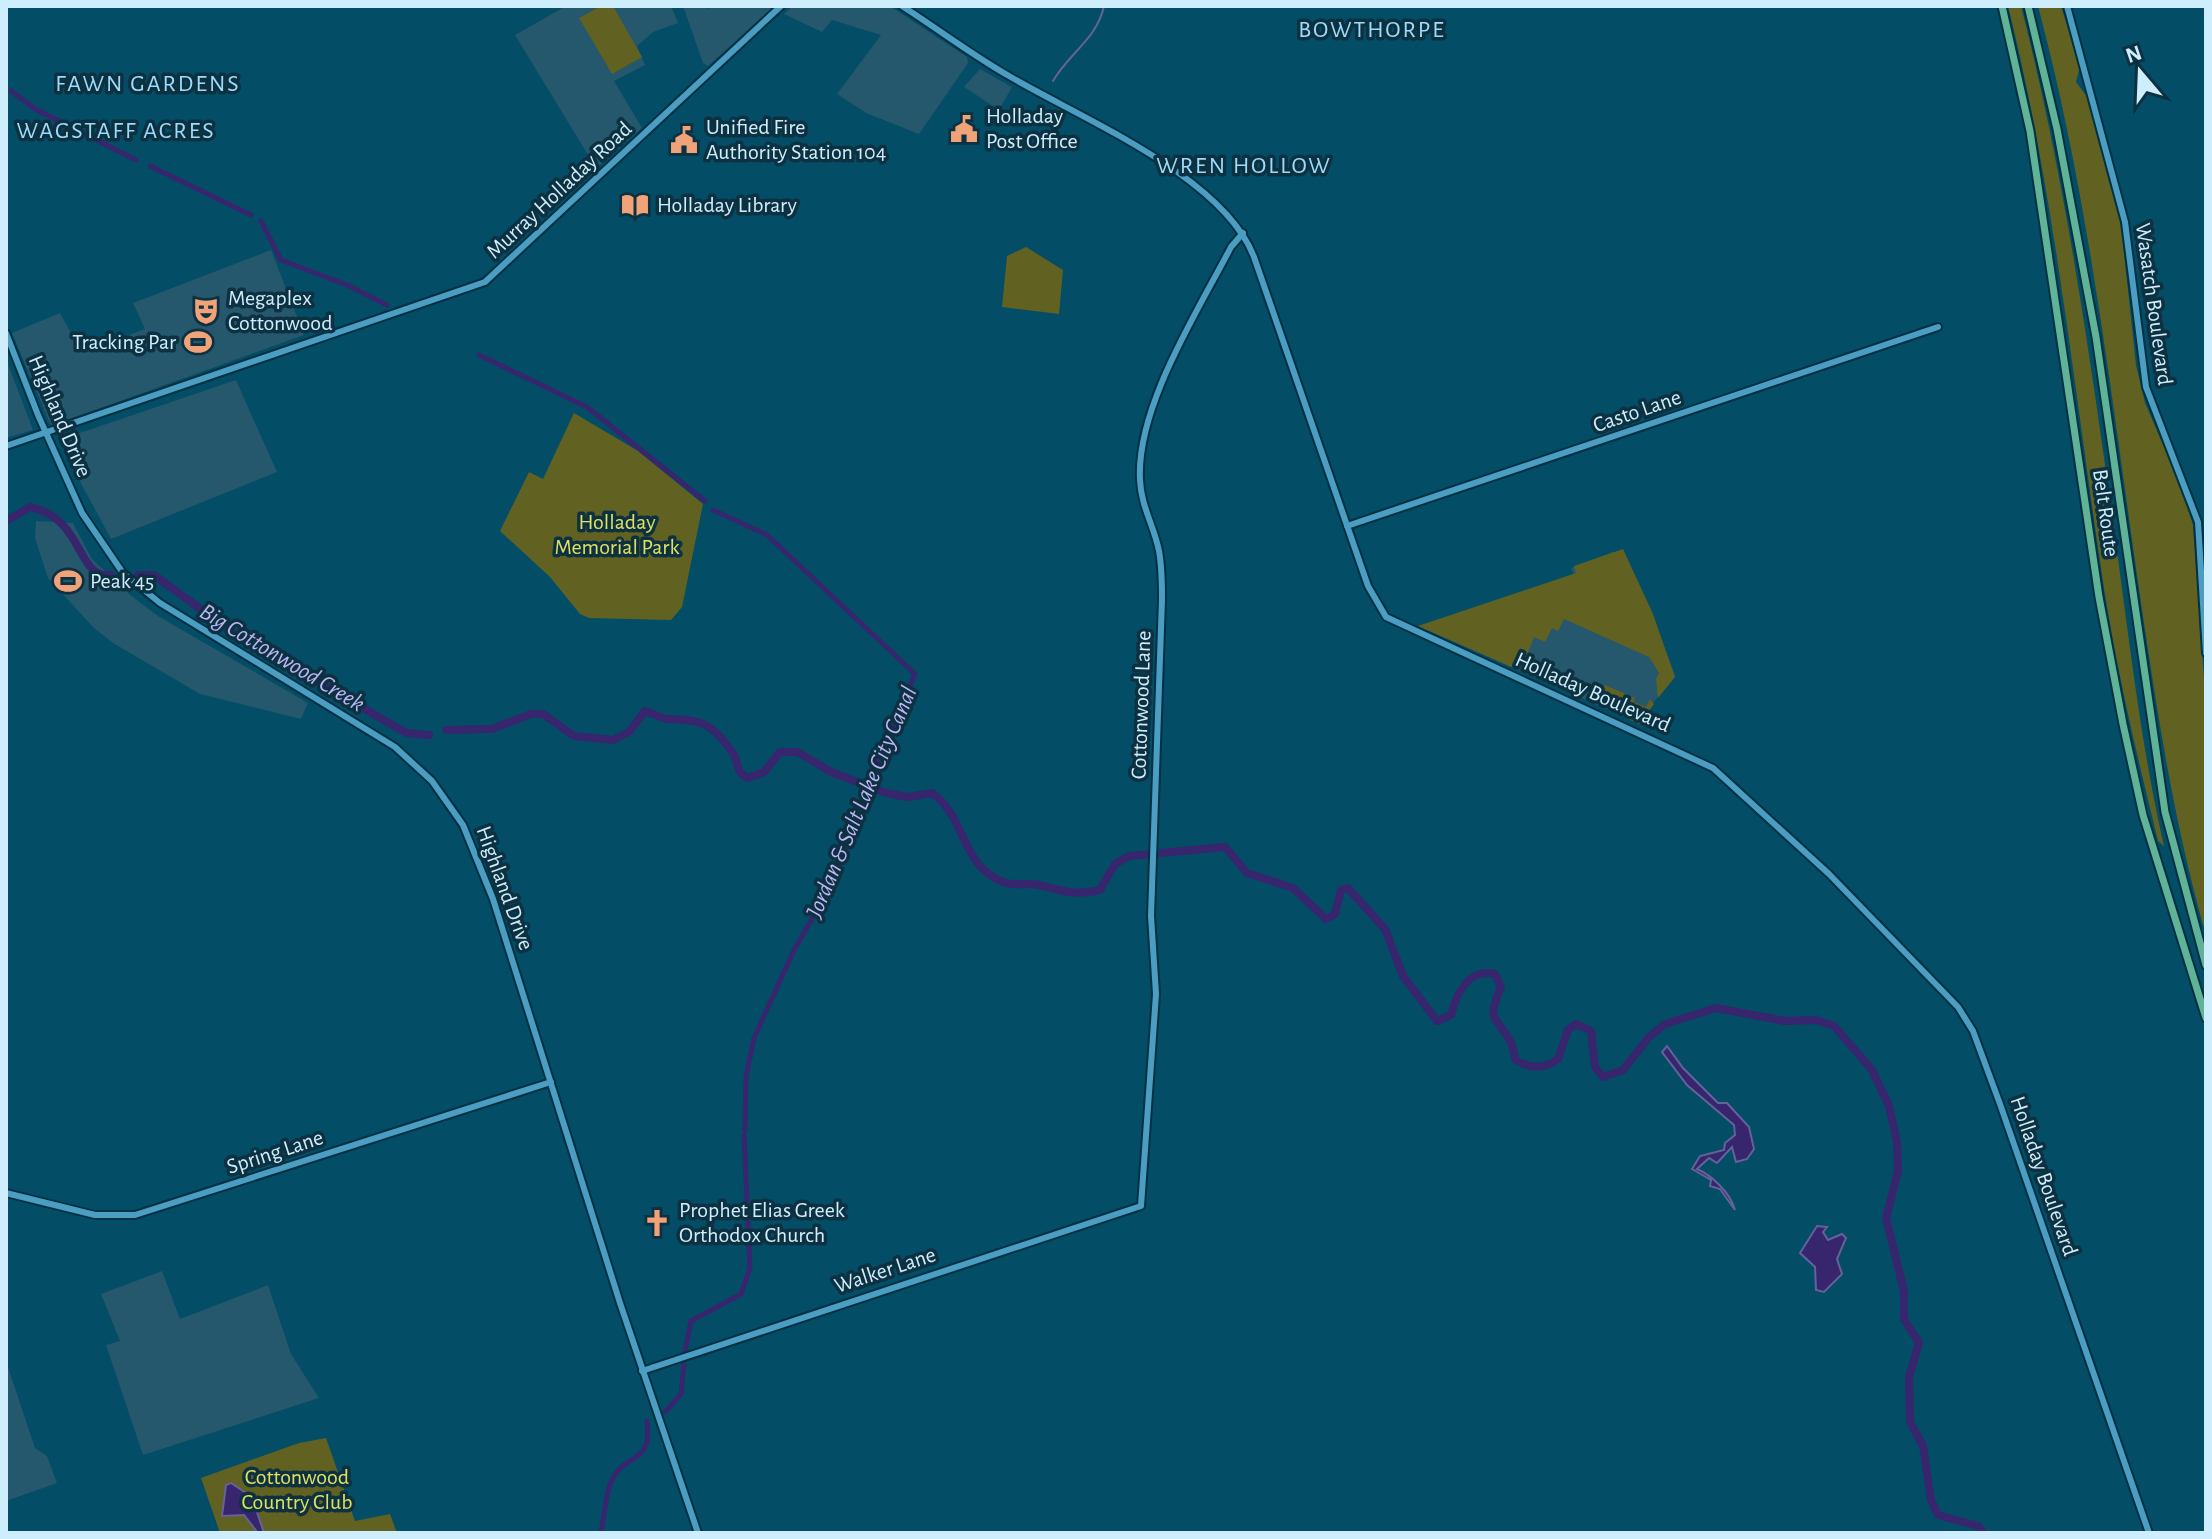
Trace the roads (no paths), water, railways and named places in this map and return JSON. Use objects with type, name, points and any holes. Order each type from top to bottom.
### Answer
[{"type":"highway","name":"Belt Route","points":[[2002,6],[2030,131],[2099,597],[2123,724],[2143,815],[2206,1018]]},
{"type":"highway","name":"Belt Route","points":[[2028,6],[2057,129],[2096,337],[2165,812],[2206,965]]},
{"type":"main road","name":"Murray Holladay Road","points":[[6,446],[485,282],[781,6]]},
{"type":"main road","name":"Holladay Boulevard","points":[[902,6],[999,70],[1178,174],[1218,204],[1243,233],[1372,596],[1386,617],[1709,765],[1829,874],[1958,1007],[1973,1031],[2004,1115],[2149,1533]]},
{"type":"main road","name":"Wasatch Boulevard","points":[[2067,6],[2125,222],[2146,387],[2198,522],[2206,653]]},
{"type":"main road","name":"Cottonwood Lane","points":[[1141,1206],[1156,994],[1151,916],[1162,590],[1159,553],[1140,487],[1143,430],[1155,398],[1227,255],[1243,233]]},
{"type":"main road","name":"Casto Lane","points":[[1347,526],[1938,327]]},
{"type":"main road","name":"Highland Drive","points":[[6,333],[45,433],[94,534],[137,587],[389,743],[439,789],[472,841],[642,1371],[698,1533]]},
{"type":"main road","name":"Spring Lane","points":[[6,1193],[95,1215],[135,1215],[551,1082]]},
{"type":"main road","name":"Walker Lane","points":[[642,1371],[1141,1206]]},
{"type":"waterway","points":[[1053,81],[1089,37],[1104,6]]},
{"type":"waterway","name":"Jordan & Salt Lake City Canal","points":[[11,91],[35,109],[136,160]]},
{"type":"waterway","name":"Jordan & Salt Lake City Canal","points":[[150,166],[251,215]]},
{"type":"waterway","name":"Jordan & Salt Lake City Canal","points":[[261,221],[281,260],[347,285],[387,305]]},
{"type":"waterway","name":"Jordan & Salt Lake City Canal","points":[[479,355],[587,407],[705,501]]},
{"type":"waterway","name":"Big Cottonwood Creek","points":[[6,521],[30,507],[48,513],[71,535],[91,568],[100,574],[111,575]]},
{"type":"waterway","name":"Jordan & Salt Lake City Canal","points":[[713,510],[767,535],[915,674],[853,820],[828,891],[794,950],[754,1038],[746,1077],[745,1130]]},
{"type":"waterway","name":"Big Cottonwood Creek","points":[[138,575],[154,575],[224,626],[392,725],[407,733],[429,735]]},
{"type":"waterway","name":"Big Cottonwood Creek","points":[[446,730],[492,729],[531,714],[543,714],[574,736],[613,740],[629,732],[645,711],[666,719],[698,722],[712,729],[725,742],[739,770],[748,778],[764,772],[780,752],[798,752],[831,772],[886,793],[907,797],[932,793],[952,815],[979,864],[989,874],[1012,884],[1035,884],[1075,893],[1090,892],[1100,890],[1115,864],[1129,856],[1225,847],[1247,873],[1293,888],[1326,919],[1335,914],[1341,890],[1348,888],[1385,929],[1403,976],[1437,1021],[1451,1015],[1460,991],[1471,979],[1486,973],[1495,974],[1501,987],[1494,1006],[1494,1017],[1511,1043],[1516,1060],[1532,1066],[1548,1065],[1558,1059],[1568,1030],[1576,1024],[1591,1031],[1595,1067],[1603,1077],[1623,1070],[1649,1037],[1665,1024],[1716,1008],[1785,1021],[1816,1020],[1834,1026],[1872,1070],[1889,1106],[1897,1142],[1898,1171],[1886,1218],[1904,1291],[1904,1319],[1919,1343],[1909,1377],[1910,1422],[1923,1446],[1931,1500],[1938,1515],[1978,1526],[1984,1533]]},
{"type":"waterway","name":"Jordan & Salt Lake City Canal","points":[[685,1351],[691,1321],[741,1294],[750,1268],[744,1135]]},
{"type":"waterway","name":"Jordan & Salt Lake City Canal","points":[[665,1412],[681,1394],[684,1365]]},
{"type":"waterway","name":"Jordan & Salt Lake City Canal","points":[[601,1533],[611,1482],[616,1473],[646,1446],[647,1421]]},
{"type":"place","name":"Holladay Post Office","points":[[964,129]]},
{"type":"place","name":"Unified Fire Authority Station 104","points":[[684,140]]},
{"type":"place","name":"Holladay Library","points":[[635,205]]},
{"type":"place","name":"Megaplex Cottonwood","points":[[206,311]]},
{"type":"place","name":"Tracking Par","points":[[198,342]]},
{"type":"place","name":"Peak 45","points":[[68,581]]},
{"type":"place","name":"Prophet Elias Greek Orthodox Church","points":[[657,1223]]},
{"type":"district","name":"BOWTHORPE","points":[[1372,30]]},
{"type":"district","name":"FAWN GARDENS","points":[[148,84]]},
{"type":"district","name":"WAGSTAFF ACRES","points":[[116,131]]},
{"type":"district","name":"WREN HOLLOW","points":[[1244,166]]},
{"type":"park label","name":"Holladay Memorial Park","points":[[617,534]]},
{"type":"park label","name":"Cottonwood Country Club","points":[[297,1490]]}]
